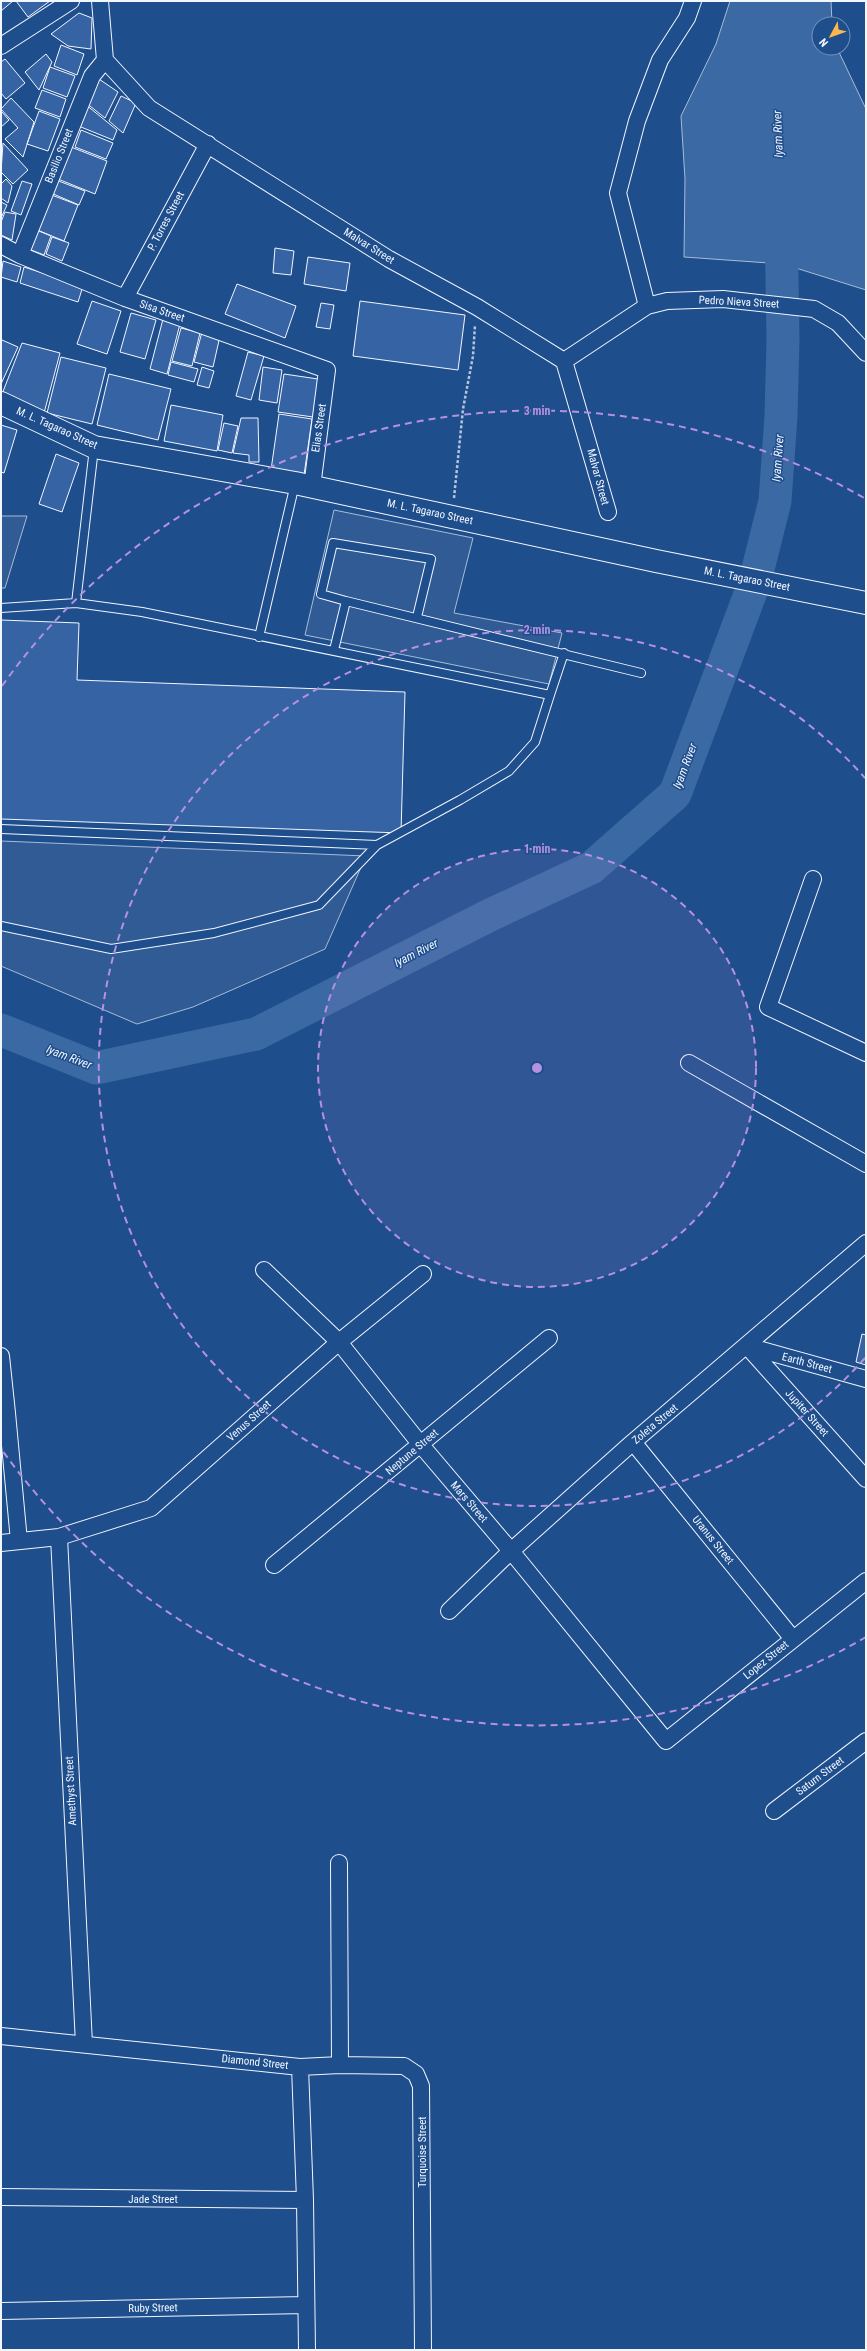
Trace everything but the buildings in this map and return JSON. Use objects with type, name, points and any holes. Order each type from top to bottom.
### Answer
[{"type":"main road","name":"M. L. Tagarao Street","points":[[1,403],[94,447],[303,485],[714,573],[866,603]]},
{"type":"street","points":[[1,46],[72,1]]},
{"type":"street","points":[[100,1],[105,60]]},
{"type":"street","points":[[647,306],[618,193],[636,121],[658,67],[687,18],[693,1]]},
{"type":"street","name":"Malvar Street","points":[[105,60],[148,108],[208,144],[389,259],[477,307],[564,361],[608,512]]},
{"type":"street","name":"Basilio Street","points":[[20,255],[92,76],[105,60]]},
{"type":"street","name":"P. Torres Street","points":[[124,298],[208,144]]},
{"type":"street","name":"Sisa Street","points":[[1,245],[20,255],[124,298],[327,370]]},
{"type":"street","name":"Pedro Nieva Street","points":[[564,361],[647,306],[667,300],[723,299],[804,306],[826,314],[838,323],[866,353]]},
{"type":"street","name":"Elias Street","points":[[303,485],[327,370]]},
{"type":"street","points":[[813,879],[768,1007],[866,1053]]},
{"type":"street","points":[[689,1063],[866,1164]]},
{"type":"street","name":"Zoleta Street","points":[[449,1611],[512,1551],[633,1442],[866,1243]]},
{"type":"street","name":"Mars Street","points":[[264,1270],[339,1342],[421,1445],[512,1551],[666,1741]]},
{"type":"street","name":"Venus Street","points":[[1,1543],[59,1537],[151,1508],[339,1342],[423,1274]]},
{"type":"street","name":"Neptune Street","points":[[274,1565],[549,1338]]},
{"type":"street","name":"Earth Street","points":[[747,1346],[866,1379]]},
{"type":"street","name":"Jupiter Street","points":[[747,1346],[866,1479]]},
{"type":"street","points":[[1,1356],[4,1413],[19,1541]]},
{"type":"street","name":"Uranus Street","points":[[633,1442],[793,1639]]},
{"type":"street","name":"Amethyst Street","points":[[59,1537],[84,2044]]},
{"type":"street","name":"Lopez Street","points":[[666,1741],[866,1581]]},
{"type":"street","name":"Saturn Street","points":[[774,1811],[866,1741]]},
{"type":"street","points":[[339,1863],[340,2065]]},
{"type":"street","name":"Diamond Street","points":[[1,2036],[300,2067],[305,2200],[307,2350]]},
{"type":"street","name":"Turquoise Street","points":[[300,2067],[340,2065],[404,2066],[416,2074],[421,2086],[423,2350]]},
{"type":"street","name":"Jade Street","points":[[1,2197],[305,2200]]},
{"type":"street","name":"Ruby Street","points":[[1,2310],[306,2305]]},
{"type":"lane","points":[[76,603],[94,447]]},
{"type":"lane","points":[[259,637],[303,485]]},
{"type":"lane","points":[[417,617],[431,559],[334,543],[321,594],[641,673]]},
{"type":"lane","points":[[334,650],[346,601]]},
{"type":"lane","points":[[1,608],[76,603],[142,612],[550,695]]},
{"type":"lane","points":[[1,926],[111,949],[214,933],[319,905],[377,845],[460,800],[509,771],[534,742],[564,653]]},
{"type":"lane","points":[[1,829],[377,845]]},
{"type":"path","points":[[452,517],[463,409],[473,356],[477,307]]},
{"type":"shaded area","points":[[334,510],[473,538],[454,613],[562,633],[549,684],[305,635]]},
{"type":"shaded area","points":[[1,516],[27,516],[5,588],[1,588]]},
{"type":"shaded area","points":[[1,841],[366,856],[325,949],[193,1007],[137,1024],[1,966]]},
{"type":"water","points":[[730,1],[831,1],[832,16],[811,16],[811,56],[841,56],[866,109],[866,290],[783,264],[684,257],[685,179],[681,116],[716,44]]},
{"type":"waterway","name":"Iyam River","points":[[1,1030],[96,1068],[256,1034],[490,915],[591,868],[675,794],[755,581],[775,501],[781,416],[783,339],[781,219]]}]
